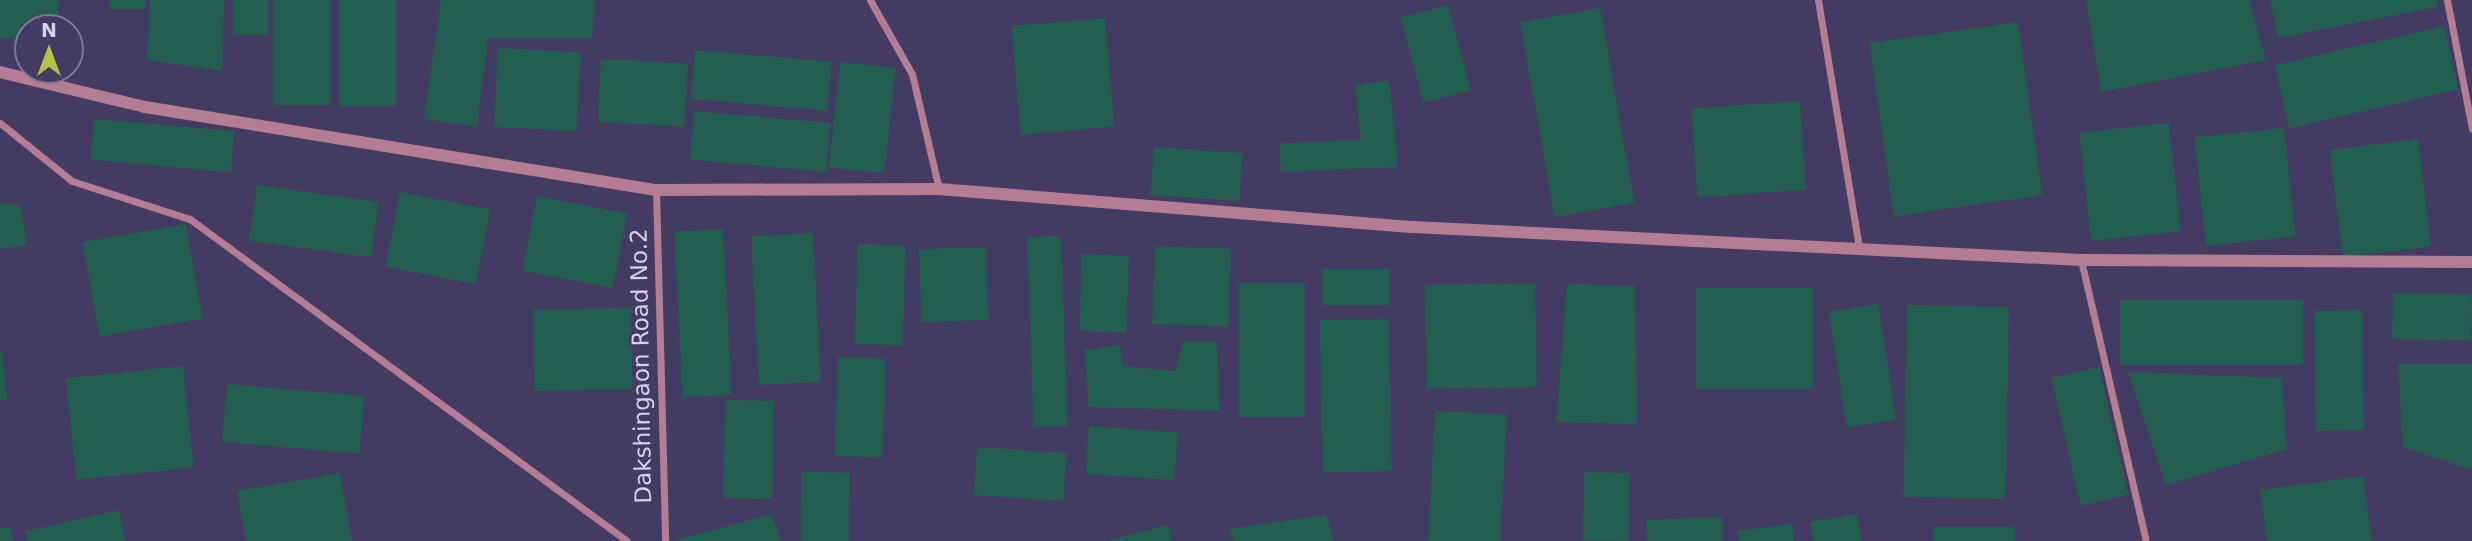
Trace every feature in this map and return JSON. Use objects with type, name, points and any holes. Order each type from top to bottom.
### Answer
[{"type":"street","points":[[870,0],[912,74],[939,189]]},
{"type":"street","points":[[1818,0],[1859,247]]},
{"type":"street","points":[[2447,0],[2472,129]]},
{"type":"street","points":[[0,72],[145,107],[656,190],[939,189],[1413,227],[2081,260],[2472,262]]},
{"type":"street","points":[[0,123],[72,181],[190,219],[627,541]]},
{"type":"street","name":"Dakshingaon Road No.2","points":[[656,190],[665,541]]},
{"type":"street","points":[[2081,260],[2146,541]]},
{"type":"building","points":[[0,0],[58,0],[58,14],[14,14],[14,38],[0,38]]},
{"type":"building","points":[[109,0],[145,0],[145,9],[109,9]]},
{"type":"building","points":[[150,0],[224,0],[222,71],[147,60]]},
{"type":"building","points":[[233,0],[268,0],[268,35],[233,35]]},
{"type":"building","points":[[273,0],[330,0],[330,105],[273,105]]},
{"type":"building","points":[[339,0],[396,0],[396,106],[339,106]]},
{"type":"building","points":[[441,0],[595,0],[592,38],[488,38],[477,127],[424,119]]},
{"type":"building","points":[[2086,0],[2249,0],[2266,60],[2101,92]]},
{"type":"building","points":[[2270,0],[2437,0],[2438,7],[2278,38]]},
{"type":"building","points":[[1448,5],[1471,90],[1423,103],[1401,18]]},
{"type":"building","points":[[1600,8],[1634,203],[1555,217],[1520,22]]},
{"type":"building","points":[[1105,18],[1114,127],[1021,135],[1011,26]]},
{"type":"building","points":[[2018,22],[2042,195],[1894,216],[1869,43]]},
{"type":"building","points":[[2444,26],[2459,89],[2289,128],[2274,65]]},
{"type":"building","points":[[498,48],[581,52],[577,131],[494,127]]},
{"type":"building","points":[[695,50],[831,62],[827,111],[691,99]]},
{"type":"building","points":[[601,59],[688,64],[685,126],[598,122]]},
{"type":"building","points":[[840,62],[896,68],[885,173],[829,167]]},
{"type":"building","points":[[1389,81],[1398,167],[1281,172],[1279,143],[1361,140],[1355,85]]},
{"type":"building","points":[[1800,101],[1806,190],[1697,197],[1691,109]]},
{"type":"building","points":[[694,111],[830,123],[826,172],[690,160]]},
{"type":"building","points":[[94,119],[234,131],[231,172],[90,160]]},
{"type":"building","points":[[2169,123],[2180,231],[2091,241],[2079,132]]},
{"type":"building","points":[[2284,128],[2295,236],[2206,246],[2194,137]]},
{"type":"building","points":[[2418,139],[2431,246],[2343,257],[2330,150]]},
{"type":"building","points":[[1154,147],[1243,153],[1239,201],[1151,195]]},
{"type":"building","points":[[257,185],[379,202],[371,258],[249,240]]},
{"type":"building","points":[[400,192],[490,210],[476,284],[385,267]]},
{"type":"building","points":[[537,196],[627,214],[613,288],[522,271]]},
{"type":"building","points":[[0,203],[21,206],[27,245],[0,249]]},
{"type":"building","points":[[186,224],[203,319],[99,337],[83,242]]},
{"type":"building","points":[[723,229],[732,395],[683,397],[674,232]]},
{"type":"building","points":[[813,233],[821,382],[759,385],[751,236]]},
{"type":"building","points":[[1061,236],[1068,426],[1034,427],[1027,237]]},
{"type":"building","points":[[858,244],[906,246],[902,346],[855,344]]},
{"type":"building","points":[[1155,246],[1231,249],[1228,327],[1152,324]]},
{"type":"building","points":[[986,247],[989,320],[922,322],[919,249]]},
{"type":"building","points":[[1082,254],[1129,256],[1126,333],[1079,331]]},
{"type":"building","points":[[1322,269],[1390,269],[1390,305],[1322,305]]},
{"type":"building","points":[[1239,283],[1305,283],[1305,417],[1239,417]]},
{"type":"building","points":[[1535,283],[1537,387],[1427,389],[1425,285]]},
{"type":"building","points":[[1567,284],[1635,286],[1637,424],[1556,422]]},
{"type":"building","points":[[1696,288],[1813,288],[1813,389],[1696,389]]},
{"type":"building","points":[[2393,293],[2472,294],[2471,340],[2392,339]]},
{"type":"building","points":[[2120,300],[2303,300],[2303,365],[2120,365]]},
{"type":"building","points":[[1878,304],[1896,420],[1847,427],[1829,312]]},
{"type":"building","points":[[1907,305],[2009,307],[2006,499],[1904,497]]},
{"type":"building","points":[[631,308],[632,389],[534,391],[533,310]]},
{"type":"building","points":[[2362,310],[2364,430],[2316,431],[2314,311]]},
{"type":"building","points":[[1389,319],[1392,471],[1323,472],[1320,320]]},
{"type":"building","points":[[1183,341],[1217,342],[1220,411],[1088,407],[1085,350],[1120,345],[1123,366],[1175,371]]},
{"type":"building","points":[[2,351],[7,400],[0,401],[0,352]]},
{"type":"building","points":[[838,357],[886,359],[883,458],[835,456]]},
{"type":"building","points":[[2398,364],[2472,364],[2472,470],[2403,447]]},
{"type":"building","points":[[183,366],[194,467],[76,480],[66,378]]},
{"type":"building","points":[[2099,367],[2128,495],[2081,506],[2051,378]]},
{"type":"building","points":[[2128,372],[2282,378],[2287,449],[2166,485]]},
{"type":"building","points":[[227,384],[364,396],[359,454],[222,442]]},
{"type":"building","points":[[725,400],[774,401],[772,499],[723,498]]},
{"type":"building","points":[[1435,411],[1507,415],[1500,541],[1428,541]]},
{"type":"building","points":[[1089,426],[1178,432],[1174,480],[1086,474]]},
{"type":"building","points":[[977,447],[1067,453],[1063,501],[974,495]]},
{"type":"building","points":[[802,472],[850,473],[849,541],[801,541]]},
{"type":"building","points":[[1584,472],[1630,473],[1629,541],[1583,540]]},
{"type":"building","points":[[340,473],[352,541],[246,541],[237,491]]},
{"type":"building","points":[[2363,476],[2372,541],[2267,541],[2260,490]]},
{"type":"building","points":[[119,510],[125,541],[28,541],[26,531]]},
{"type":"building","points":[[771,514],[782,541],[676,541],[676,540]]},
{"type":"building","points":[[1857,514],[1862,541],[1813,541],[1810,522]]},
{"type":"building","points":[[1326,515],[1334,541],[1234,541],[1228,529]]},
{"type":"building","points":[[1722,517],[1723,541],[1647,541],[1646,520]]},
{"type":"building","points":[[1793,524],[1794,541],[1739,541],[1737,531]]},
{"type":"building","points":[[1168,525],[1172,541],[1110,541],[1110,540]]},
{"type":"building","points":[[10,526],[13,541],[0,541],[0,528]]},
{"type":"building","points":[[1933,527],[2015,527],[2015,541],[1933,541]]}]
